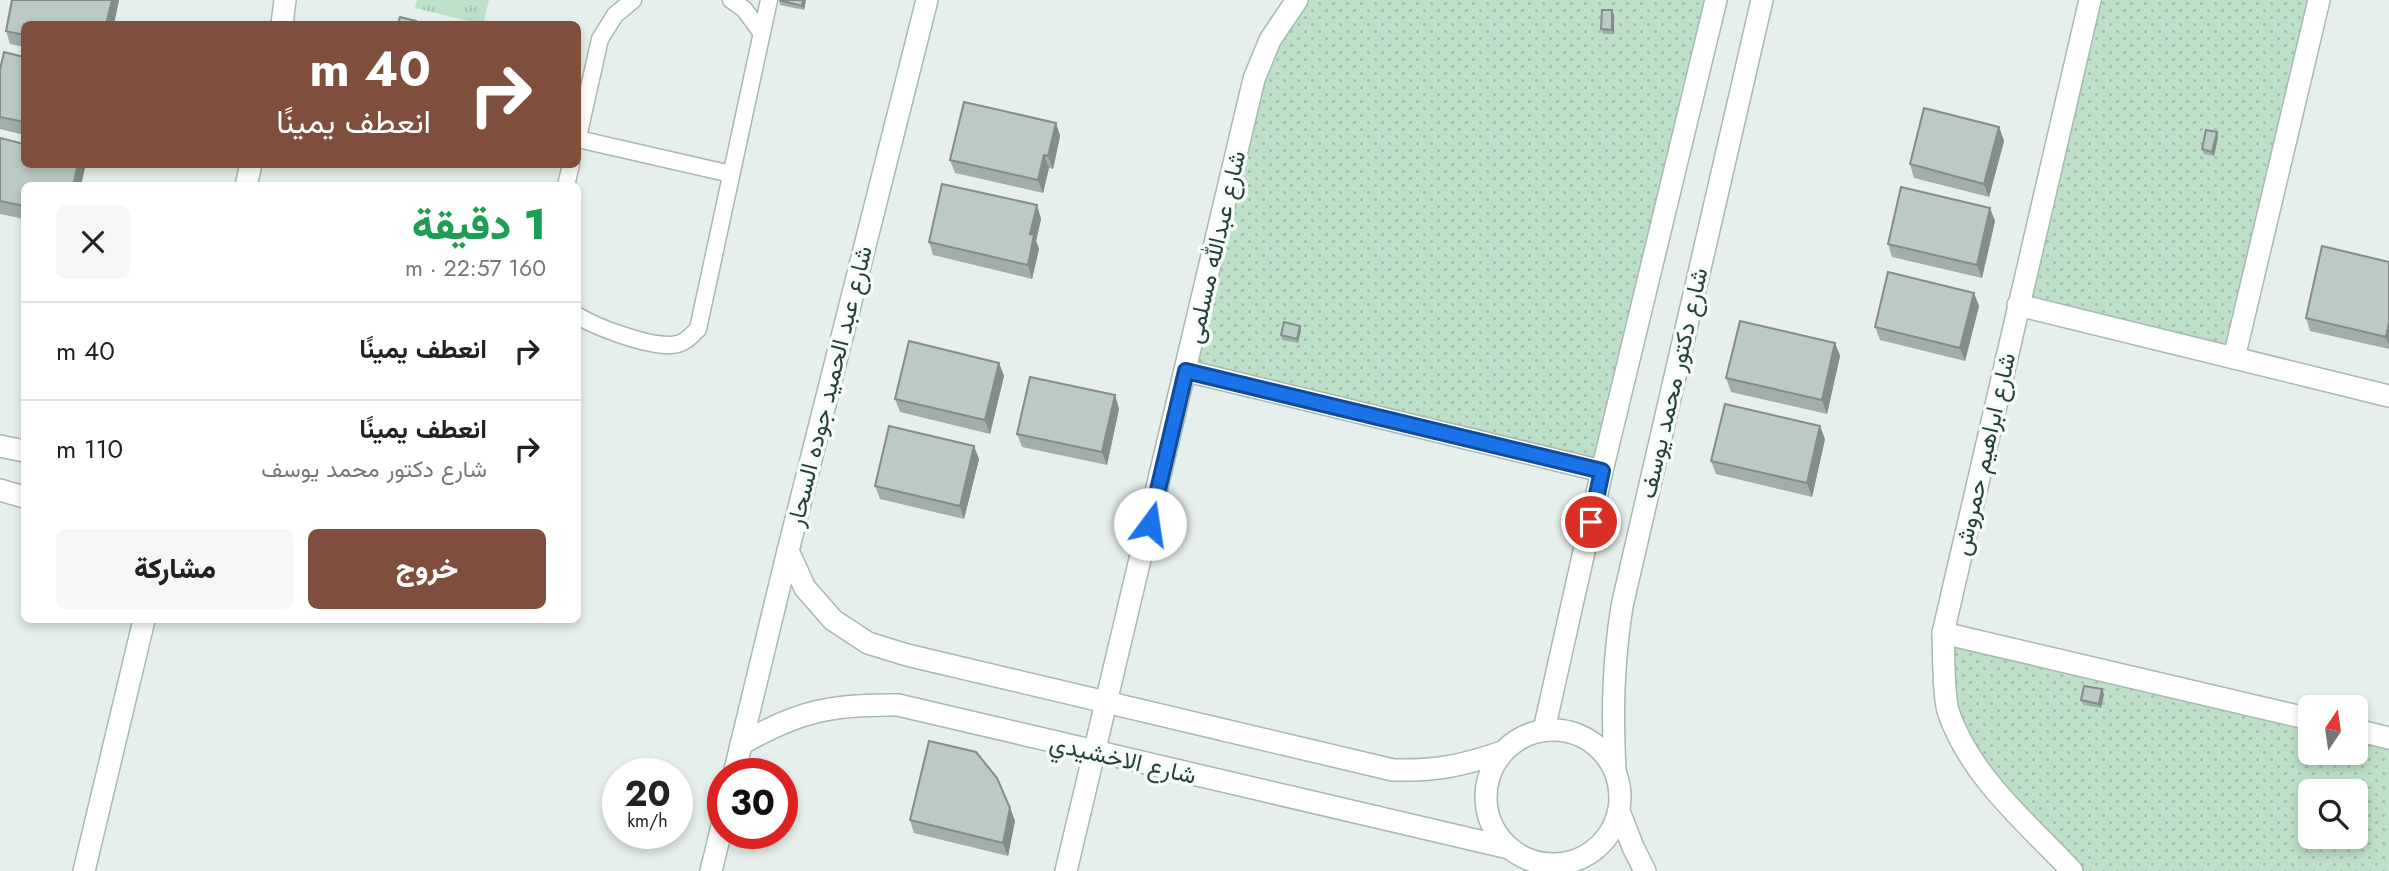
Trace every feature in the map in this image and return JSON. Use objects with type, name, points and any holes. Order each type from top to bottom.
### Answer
[{"type":"street","points":[[282,21],[285,0]]},
{"type":"street","name":"شارع عبد الحميد جوده السحار","points":[[738,758],[928,0]]},
{"type":"street","name":"شارع عبدالله مسلمى","points":[[1066,871],[1254,79],[1270,40],[1297,0]]},
{"type":"street","name":"شارع دكتور محمد يوسف","points":[[1544,730],[1602,471],[1716,0]]},
{"type":"street","name":"شارع دكتور محمد يوسف","points":[[1615,770],[1612,715],[1614,660],[1622,606],[1762,0]]},
{"type":"street","name":"شارع ابراهيم حمروش","points":[[2072,871],[1983,776],[1966,751],[1948,712],[1943,633],[2090,0]]},
{"type":"street","points":[[2234,358],[2319,0]]},
{"type":"street","points":[[2018,305],[2389,396]]},
{"type":"street","points":[[1186,371],[1602,471]]},
{"type":"street","points":[[0,446],[21,451]]},
{"type":"street","points":[[0,490],[21,495]]},
{"type":"street","points":[[788,551],[805,589],[823,610],[867,643],[907,655],[1393,770],[1430,771],[1466,764],[1502,752],[1521,737],[1544,730],[1565,731],[1586,738],[1603,752],[1615,770],[1620,790],[1619,811],[1609,835],[1591,853],[1567,863],[1546,867],[1509,848],[1492,827],[1485,801],[1489,775],[1502,752]]},
{"type":"street","points":[[84,871],[143,623]]},
{"type":"street","points":[[1943,633],[2298,716]]},
{"type":"street","name":"شارع الاخشيدي","points":[[741,744],[776,724],[815,711],[898,705],[1509,848]]},
{"type":"street","points":[[2368,733],[2389,737]]},
{"type":"street","points":[[1619,811],[1646,871]]},
{"type":"street","points":[[711,871],[716,849]]},
{"type":"lane","points":[[581,124],[600,39],[615,15],[633,0]]},
{"type":"lane","points":[[731,0],[744,9],[761,32]]},
{"type":"lane","points":[[581,318],[598,327],[672,346],[687,340],[698,328],[769,0]]},
{"type":"lane","points":[[581,139],[731,174]]},
{"type":"green space","points":[[417,0],[489,0],[484,21],[468,21],[415,8]]},
{"type":"green space","points":[[1297,0],[1716,0],[1602,471],[1187,371],[1254,79]]},
{"type":"green space","points":[[2090,0],[2319,0],[2234,358],[2018,305]]},
{"type":"green space","points":[[1943,633],[2298,716],[2298,765],[2368,765],[2368,733],[2389,738],[2389,871],[2072,871],[1983,776],[1948,712]]},
{"type":"building","points":[[12,0],[112,0],[107,21],[21,21],[21,34],[6,31]]},
{"type":"building","points":[[779,0],[803,0],[802,6]]},
{"type":"building","points":[[1602,10],[1612,10],[1612,30],[1601,29]]},
{"type":"building","points":[[400,17],[416,21],[399,21]]},
{"type":"building","points":[[4,52],[21,56],[21,121],[0,117],[0,69]]},
{"type":"building","points":[[964,102],[1056,123],[1048,156],[1044,155],[1038,180],[950,160]]},
{"type":"building","points":[[1924,108],[1999,127],[1984,184],[1910,164]]},
{"type":"building","points":[[2206,130],[2217,132],[2212,152],[2202,149]]},
{"type":"building","points":[[0,138],[21,143],[21,168],[77,168],[74,182],[21,182],[21,205],[0,201]]},
{"type":"building","points":[[942,184],[1037,205],[1030,234],[1034,235],[1028,265],[929,242]]},
{"type":"building","points":[[1901,187],[1990,208],[1977,265],[1888,244]]},
{"type":"building","points":[[2322,246],[2389,262],[2389,323],[2386,337],[2306,318]]},
{"type":"building","points":[[1888,272],[1974,293],[1960,348],[1875,327]]},
{"type":"building","points":[[1740,321],[1835,343],[1822,400],[1726,378]]},
{"type":"building","points":[[1284,322],[1300,326],[1297,339],[1281,335]]},
{"type":"building","points":[[909,341],[999,363],[985,420],[895,399]]},
{"type":"building","points":[[1030,377],[1115,395],[1102,452],[1017,434]]},
{"type":"building","points":[[1725,404],[1820,426],[1807,483],[1711,461]]},
{"type":"building","points":[[889,426],[974,446],[960,506],[875,486]]},
{"type":"building","points":[[2084,686],[2102,689],[2099,704],[2081,700]]},
{"type":"building","points":[[929,741],[976,752],[997,778],[1010,808],[1003,843],[910,820]]},
{"type":"route","points":[[1150,524],[1186,371],[1602,471],[1591,522]]}]
